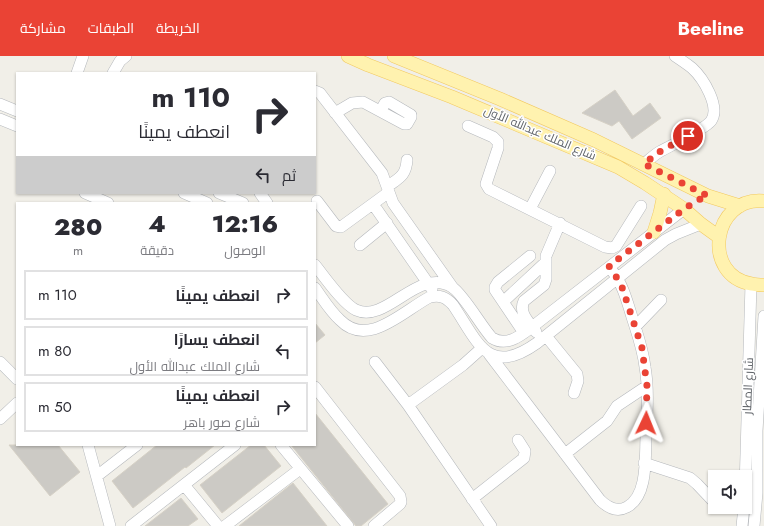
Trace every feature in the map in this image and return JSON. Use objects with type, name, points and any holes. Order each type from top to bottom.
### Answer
[{"type":"main road","name":"شارع الملك عبدالله الأول","points":[[348,56],[368,65],[452,96],[600,158],[624,170],[664,194],[719,237]]},
{"type":"main road","name":"شارع الملك عبدالله الأول","points":[[394,56],[500,99],[594,140],[708,196],[740,206]]},
{"type":"main road","points":[[650,235],[660,213],[664,194]]},
{"type":"main road","points":[[684,209],[698,200],[708,196]]},
{"type":"main road","points":[[757,285],[741,281],[732,275],[721,258],[718,248],[721,228],[732,212],[740,206],[750,202],[764,201]]},
{"type":"street","points":[[77,72],[83,56]]},
{"type":"street","points":[[114,72],[117,65],[126,56]]},
{"type":"street","points":[[644,164],[659,152],[702,128],[711,121],[714,113],[711,96],[702,80],[692,68],[675,56]]},
{"type":"street","points":[[316,91],[320,93],[382,173],[393,203],[453,288]]},
{"type":"street","points":[[335,112],[352,103],[358,102],[363,102],[381,110]]},
{"type":"street","points":[[0,104],[16,111]]},
{"type":"street","points":[[0,119],[16,126]]},
{"type":"street","points":[[468,126],[493,137],[498,142],[498,148],[487,181],[487,186],[605,247],[612,248],[616,246],[641,206]]},
{"type":"street","points":[[317,201],[336,226],[338,227],[344,225],[373,204],[404,174],[407,160]]},
{"type":"street","points":[[530,209],[550,171]]},
{"type":"street","points":[[87,194],[106,202]]},
{"type":"street","points":[[187,194],[205,202]]},
{"type":"street","points":[[221,194],[241,202]]},
{"type":"street","points":[[373,204],[436,296]]},
{"type":"street","points":[[316,266],[350,307],[364,312],[378,310],[410,291],[428,284],[445,284],[460,294],[492,338],[498,342],[505,342],[513,340],[528,330],[684,209]]},
{"type":"street","points":[[528,330],[522,312],[522,305],[524,301],[544,285],[547,274],[546,262],[548,251],[560,223]]},
{"type":"street","points":[[360,245],[387,224]]},
{"type":"street","points":[[485,351],[497,357],[514,357],[525,351],[654,248],[676,234],[701,224]]},
{"type":"street","points":[[650,235],[654,248]]},
{"type":"street","points":[[530,256],[496,284],[495,290],[503,302],[528,330],[543,338],[577,374],[578,381],[574,392]]},
{"type":"street","points":[[503,302],[546,262]]},
{"type":"street","points":[[316,290],[343,323],[356,330],[365,331],[384,325],[423,300],[436,296],[449,300],[485,351],[600,500],[607,506],[616,510],[633,504],[642,486],[647,386],[642,348],[624,291],[618,277],[609,266]]},
{"type":"street","points":[[316,288],[327,280]]},
{"type":"street","points":[[587,284],[585,289],[587,294],[591,296],[596,294]]},
{"type":"street","name":"شارع المطار","points":[[746,470],[757,285]]},
{"type":"street","points":[[635,327],[661,300]]},
{"type":"street","points":[[559,306],[566,305],[570,308],[571,312],[567,318]]},
{"type":"street","name":"شارع المطار","points":[[754,526],[757,493],[757,431],[762,404],[764,316]]},
{"type":"street","points":[[408,405],[485,351]]},
{"type":"street","points":[[0,362],[16,378]]},
{"type":"street","points":[[375,362],[408,405],[491,526]]},
{"type":"street","points":[[565,454],[607,421],[617,406],[647,386]]},
{"type":"street","points":[[316,388],[400,496],[400,504],[374,526]]},
{"type":"street","points":[[0,419],[16,404]]},
{"type":"street","name":"شارع المطار","points":[[757,431],[764,444]]},
{"type":"street","points":[[472,499],[524,458],[525,451],[518,440]]},
{"type":"street","points":[[88,446],[110,526]]},
{"type":"street","points":[[97,476],[136,446]]},
{"type":"street","points":[[131,526],[185,486],[235,446]]},
{"type":"street","points":[[282,446],[348,526]]},
{"type":"street","points":[[644,464],[690,478],[708,496]]},
{"type":"street","points":[[225,526],[300,469]]},
{"type":"street","points":[[185,486],[218,526]]},
{"type":"street","points":[[742,526],[743,514]]},
{"type":"building","points":[[615,90],[633,116],[650,103],[661,118],[632,139],[619,121],[612,126],[582,113]]},
{"type":"building","points":[[316,324],[325,335],[316,342]]},
{"type":"building","points":[[316,414],[388,504],[361,526],[356,526],[292,446],[316,446]]},
{"type":"building","points":[[9,445],[59,446],[80,472],[50,496]]},
{"type":"building","points":[[156,446],[214,446],[133,508],[112,481]]},
{"type":"building","points":[[250,446],[265,446],[281,466],[222,513],[200,485]]},
{"type":"building","points":[[293,483],[327,526],[239,526],[274,498]]},
{"type":"building","points":[[181,498],[198,519],[188,526],[145,526]]},
{"type":"route","points":[[646,423],[647,386],[642,348],[624,291],[618,277],[609,266],[684,209],[698,200],[708,196],[644,164],[659,152],[688,136]]}]
